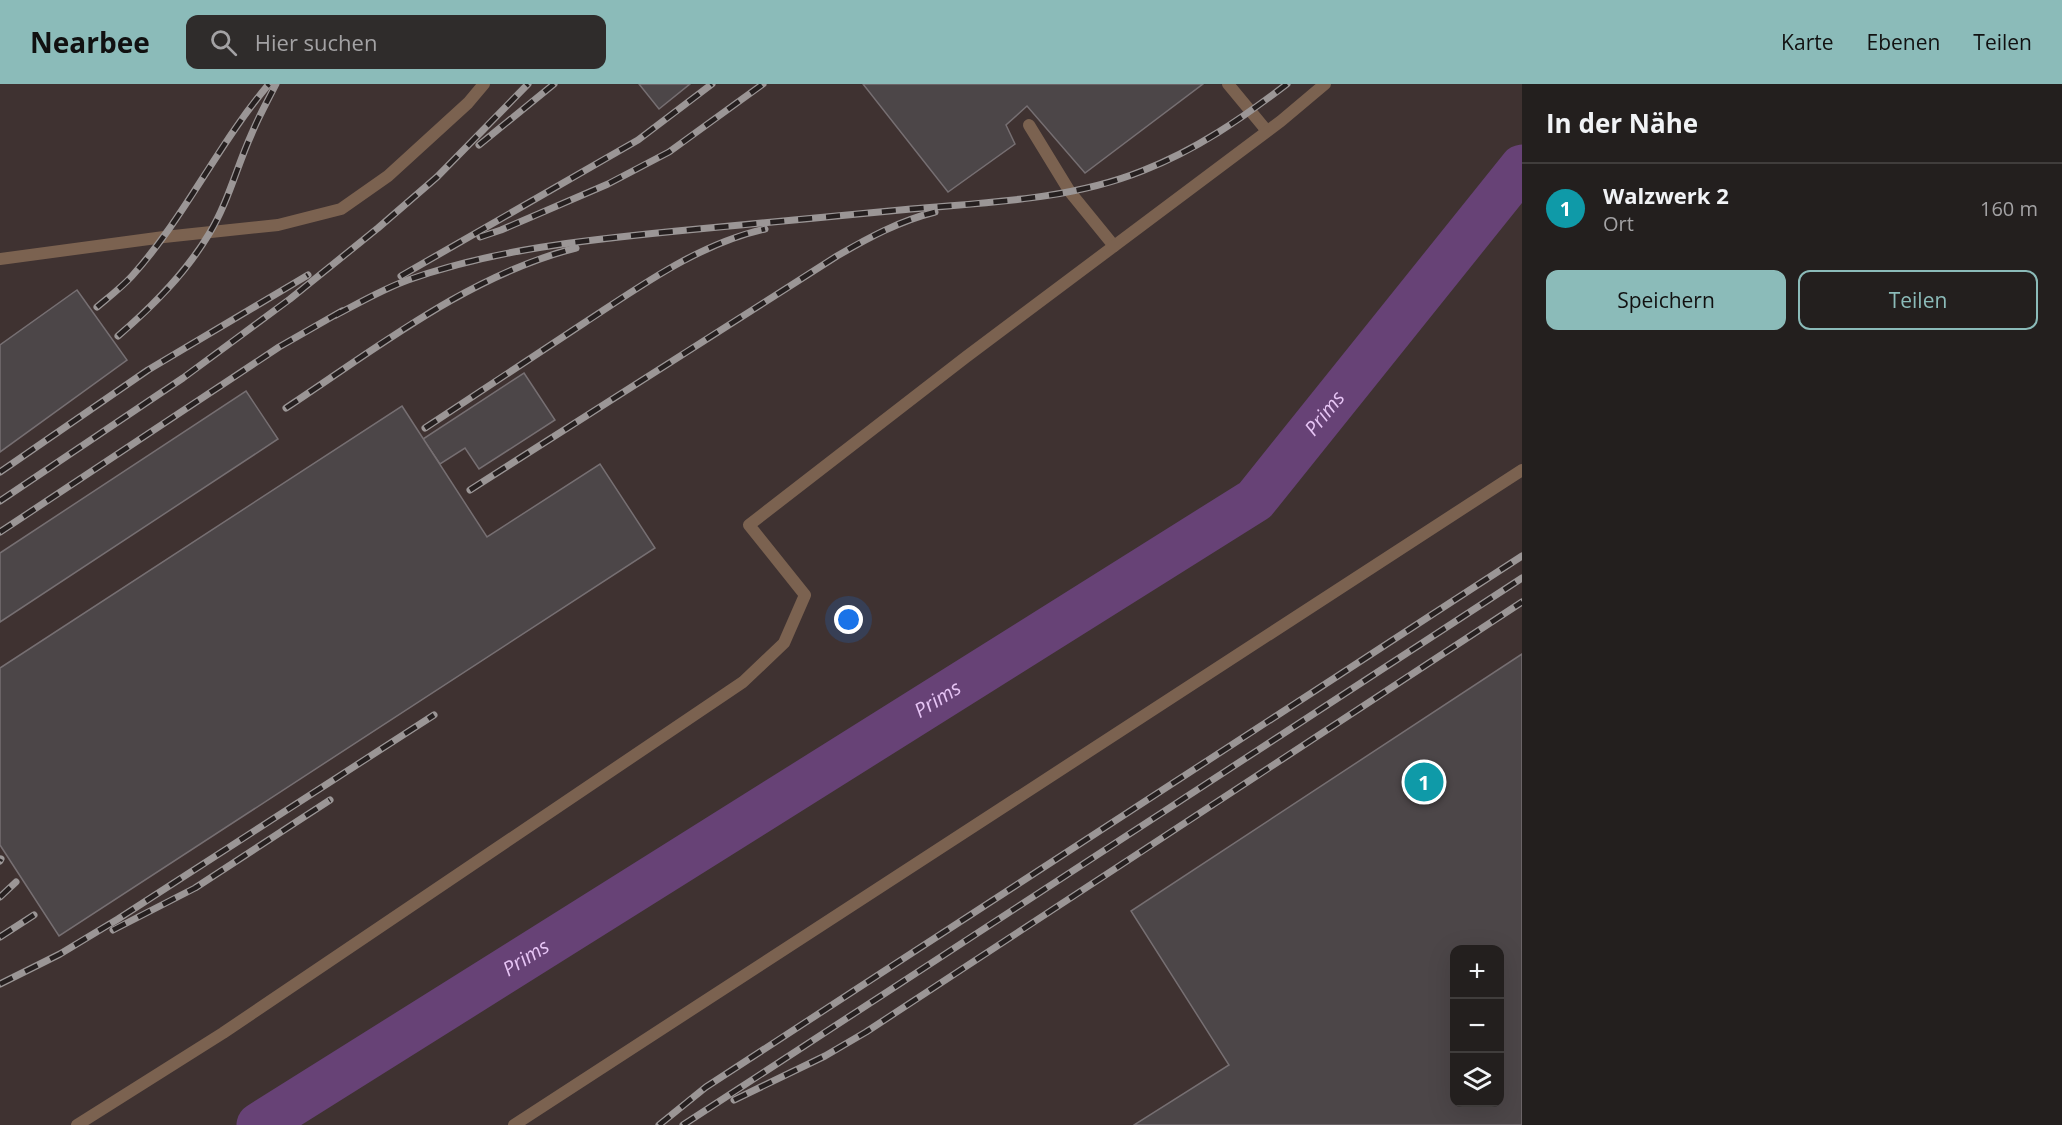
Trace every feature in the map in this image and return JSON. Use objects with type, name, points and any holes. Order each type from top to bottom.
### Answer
[{"type":"lane","points":[[0,259],[164,237],[278,225],[341,209],[388,176],[468,103],[484,84]]},
{"type":"lane","points":[[1228,84],[1267,131]]},
{"type":"lane","points":[[77,1125],[224,1033],[742,682],[784,643],[805,595],[749,525],[966,357],[1267,131],[1325,84]]},
{"type":"lane","points":[[1029,125],[1070,192],[1114,246]]},
{"type":"lane","points":[[514,1125],[1522,470]]},
{"type":"shaded area","points":[[0,84],[1522,84],[1522,1125],[0,1125]]},
{"type":"building","points":[[639,84],[690,84],[659,109]]},
{"type":"building","points":[[863,84],[1203,84],[1085,173],[1027,106],[1006,125],[1015,144],[948,192]]},
{"type":"building","points":[[77,290],[127,360],[0,452],[0,345]]},
{"type":"building","points":[[524,373],[555,420],[479,469],[465,448],[440,464],[423,439]]},
{"type":"building","points":[[246,391],[278,439],[0,622],[0,553]]},
{"type":"building","points":[[402,406],[487,537],[600,464],[655,548],[59,936],[0,845],[0,668]]},
{"type":"building","points":[[1522,654],[1522,1125],[1134,1125],[1229,1065],[1131,911]]},
{"type":"waterway","name":"Prims","points":[[259,1125],[1255,500],[1522,167]]},
{"type":"railway","points":[[97,307],[128,280],[169,230],[234,131],[269,84]]},
{"type":"railway","points":[[118,336],[168,289],[200,249],[222,210],[255,127],[276,84]]},
{"type":"railway","points":[[0,501],[183,378],[290,299],[437,177],[528,84]]},
{"type":"railway","points":[[479,145],[554,84]]},
{"type":"railway","points":[[401,276],[638,140],[712,84]]},
{"type":"railway","points":[[480,237],[608,184],[669,152],[763,84]]},
{"type":"railway","points":[[336,315],[380,292],[441,269],[541,247],[677,231],[999,202],[1086,188],[1114,181],[1162,163],[1235,121],[1287,84]]},
{"type":"railway","points":[[470,490],[837,256],[896,225],[935,212]]},
{"type":"railway","points":[[425,428],[671,268],[716,245],[765,229]]},
{"type":"railway","points":[[286,408],[390,338],[461,295],[537,260],[576,248]]},
{"type":"railway","points":[[0,472],[148,370],[308,275]]},
{"type":"railway","points":[[0,532],[279,347],[342,311]]},
{"type":"railway","points":[[659,1125],[706,1087],[1522,556]]},
{"type":"railway","points":[[683,1125],[1522,578]]},
{"type":"railway","points":[[734,1100],[825,1056],[866,1032],[1522,602]]},
{"type":"railway","points":[[0,984],[60,954],[118,919],[434,715]]},
{"type":"railway","points":[[113,930],[195,888],[330,800]]},
{"type":"railway","points":[[0,897],[16,882]]},
{"type":"railway","points":[[0,937],[34,915]]},
{"type":"place","name":"Walzwerk 2","points":[[1424,782]]}]
